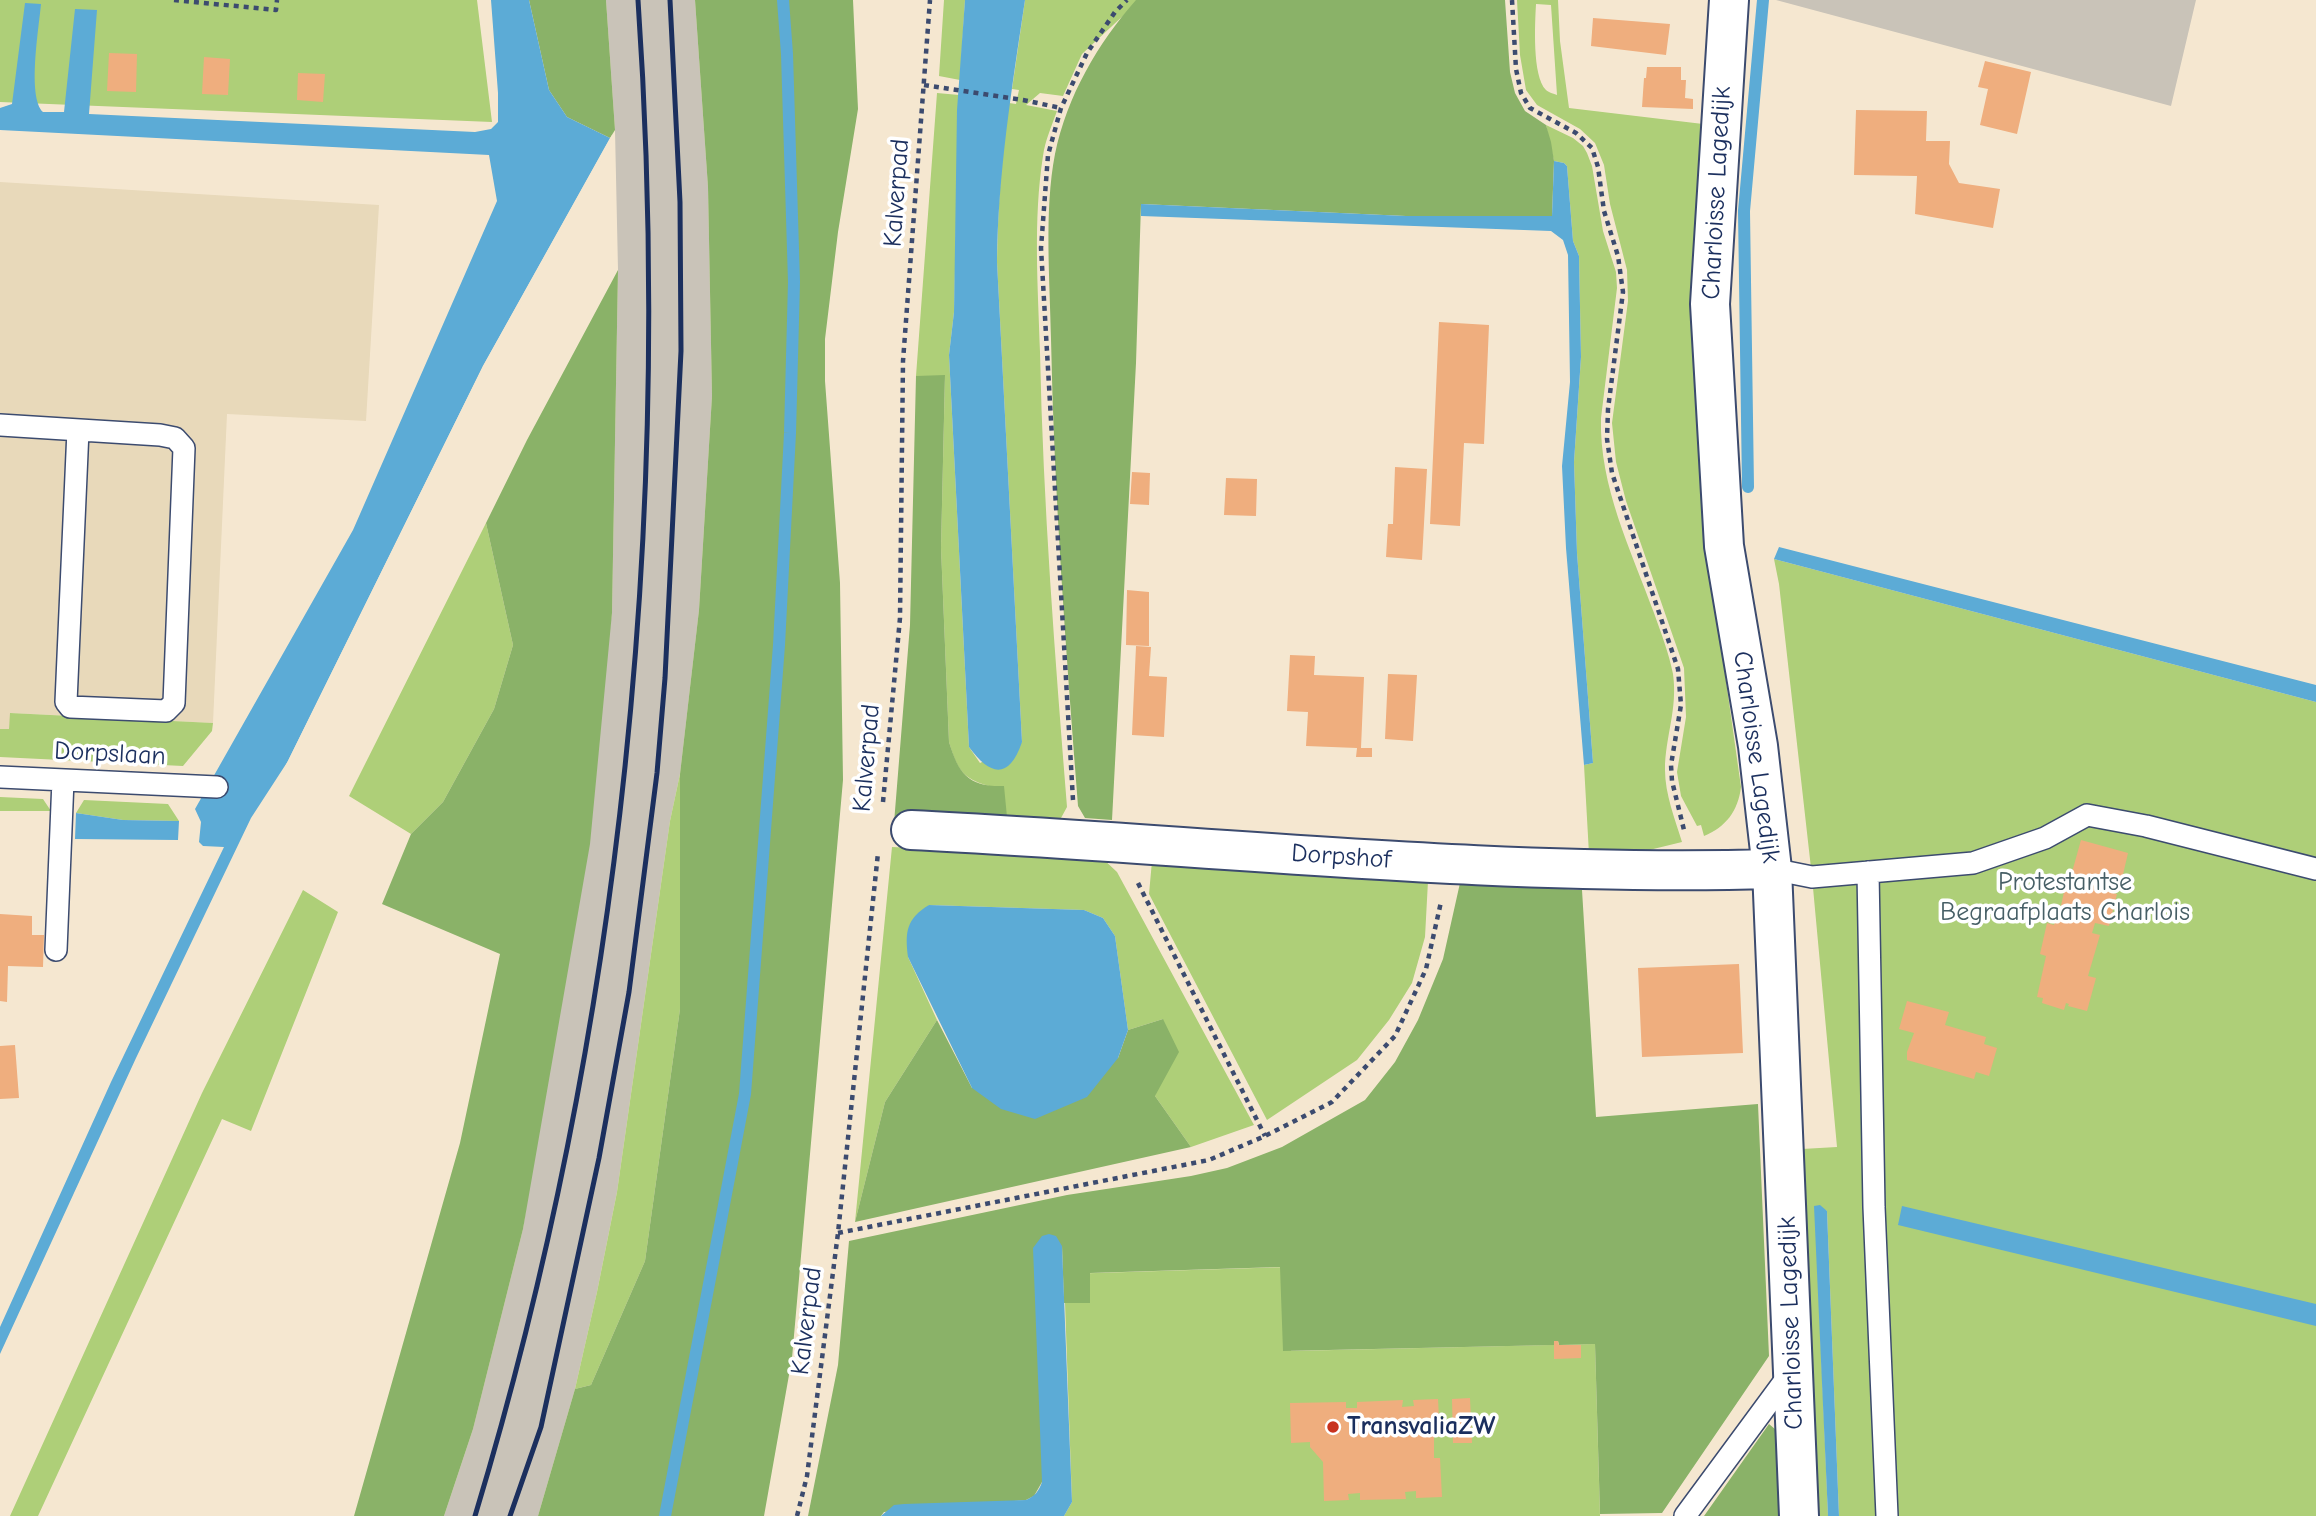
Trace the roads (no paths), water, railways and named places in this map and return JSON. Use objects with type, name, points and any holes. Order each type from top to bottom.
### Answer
[{"type":"street","name":"Charloisse Lagedijk","points":[[1729,0],[1710,304],[1724,546],[1758,746],[1772,869],[1799,1516]]},
{"type":"street","name":"Dorpshof","points":[[891,828],[1450,864],[1695,871],[1772,869]]},
{"type":"lane","points":[[0,425],[160,435],[175,439],[184,448],[174,703],[166,711],[70,708],[66,702],[78,430]]},
{"type":"lane","name":"Dorpslaan","points":[[0,777],[217,787]]},
{"type":"lane","points":[[56,950],[63,780]]},
{"type":"lane","points":[[1772,869],[1812,877],[1973,863],[2045,838],[2087,815],[2146,826],[2316,869]]},
{"type":"lane","points":[[1868,872],[1874,1207],[1887,1516]]},
{"type":"lane","points":[[1685,1516],[1793,1370]]},
{"type":"water","points":[[491,0],[529,0],[549,90],[567,117],[610,138],[483,366],[288,761],[251,818],[136,1058],[0,1354],[0,1327],[111,1082],[224,847],[203,846],[199,842],[201,822],[195,809],[353,530],[497,201],[489,155],[0,130],[0,108],[12,104],[25,3],[41,4],[35,77],[38,104],[43,112],[64,112],[75,9],[97,10],[89,114],[475,132],[491,129],[498,122]]},
{"type":"water","points":[[965,0],[1025,0],[1003,163],[997,262],[1022,742],[1011,763],[998,770],[984,764],[969,747],[949,355],[954,312],[957,110]]},
{"type":"water","points":[[1554,161],[1567,166],[1573,241],[1579,256],[1581,357],[1574,462],[1577,553],[1593,763],[1584,765],[1562,466],[1570,382],[1568,255],[1563,240],[1551,231],[1141,216],[1141,204],[1406,216],[1552,216]]},
{"type":"water","points":[[1779,547],[2316,685],[2316,702],[1774,559]]},
{"type":"water","points":[[76,813],[123,820],[179,821],[178,840],[75,839]]},
{"type":"water","points":[[929,905],[1084,910],[1103,918],[1115,936],[1128,1030],[1118,1058],[1087,1097],[1035,1119],[1001,1109],[972,1088],[908,957],[907,933],[911,921]]},
{"type":"water","points":[[1820,1205],[1827,1211],[1839,1516],[1828,1516],[1814,1206]]},
{"type":"water","points":[[1902,1206],[2316,1304],[2316,1326],[1898,1225]]},
{"type":"water","points":[[1042,1236],[1056,1236],[1062,1246],[1072,1502],[1064,1516],[881,1516],[894,1505],[1026,1500],[1038,1491],[1042,1482],[1033,1248]]},
{"type":"waterway","points":[[665,1516],[745,1094],[779,645],[790,433],[794,282],[783,0]]},
{"type":"waterway","points":[[1748,487],[1744,211],[1763,0]]},
{"type":"railway","points":[[475,1516],[526,1331],[568,1144],[601,956],[625,766],[641,574],[648,383],[647,191],[638,0]]},
{"type":"railway","points":[[510,1516],[541,1427],[599,1158],[629,992],[657,773],[665,678],[681,351],[680,202],[670,0]]},
{"type":"place","name":"TransvaliaZW","points":[[1333,1427]]},
{"type":"park label","name":"Protestantse Begraafplaats Charlois","points":[[2065,898]]}]
